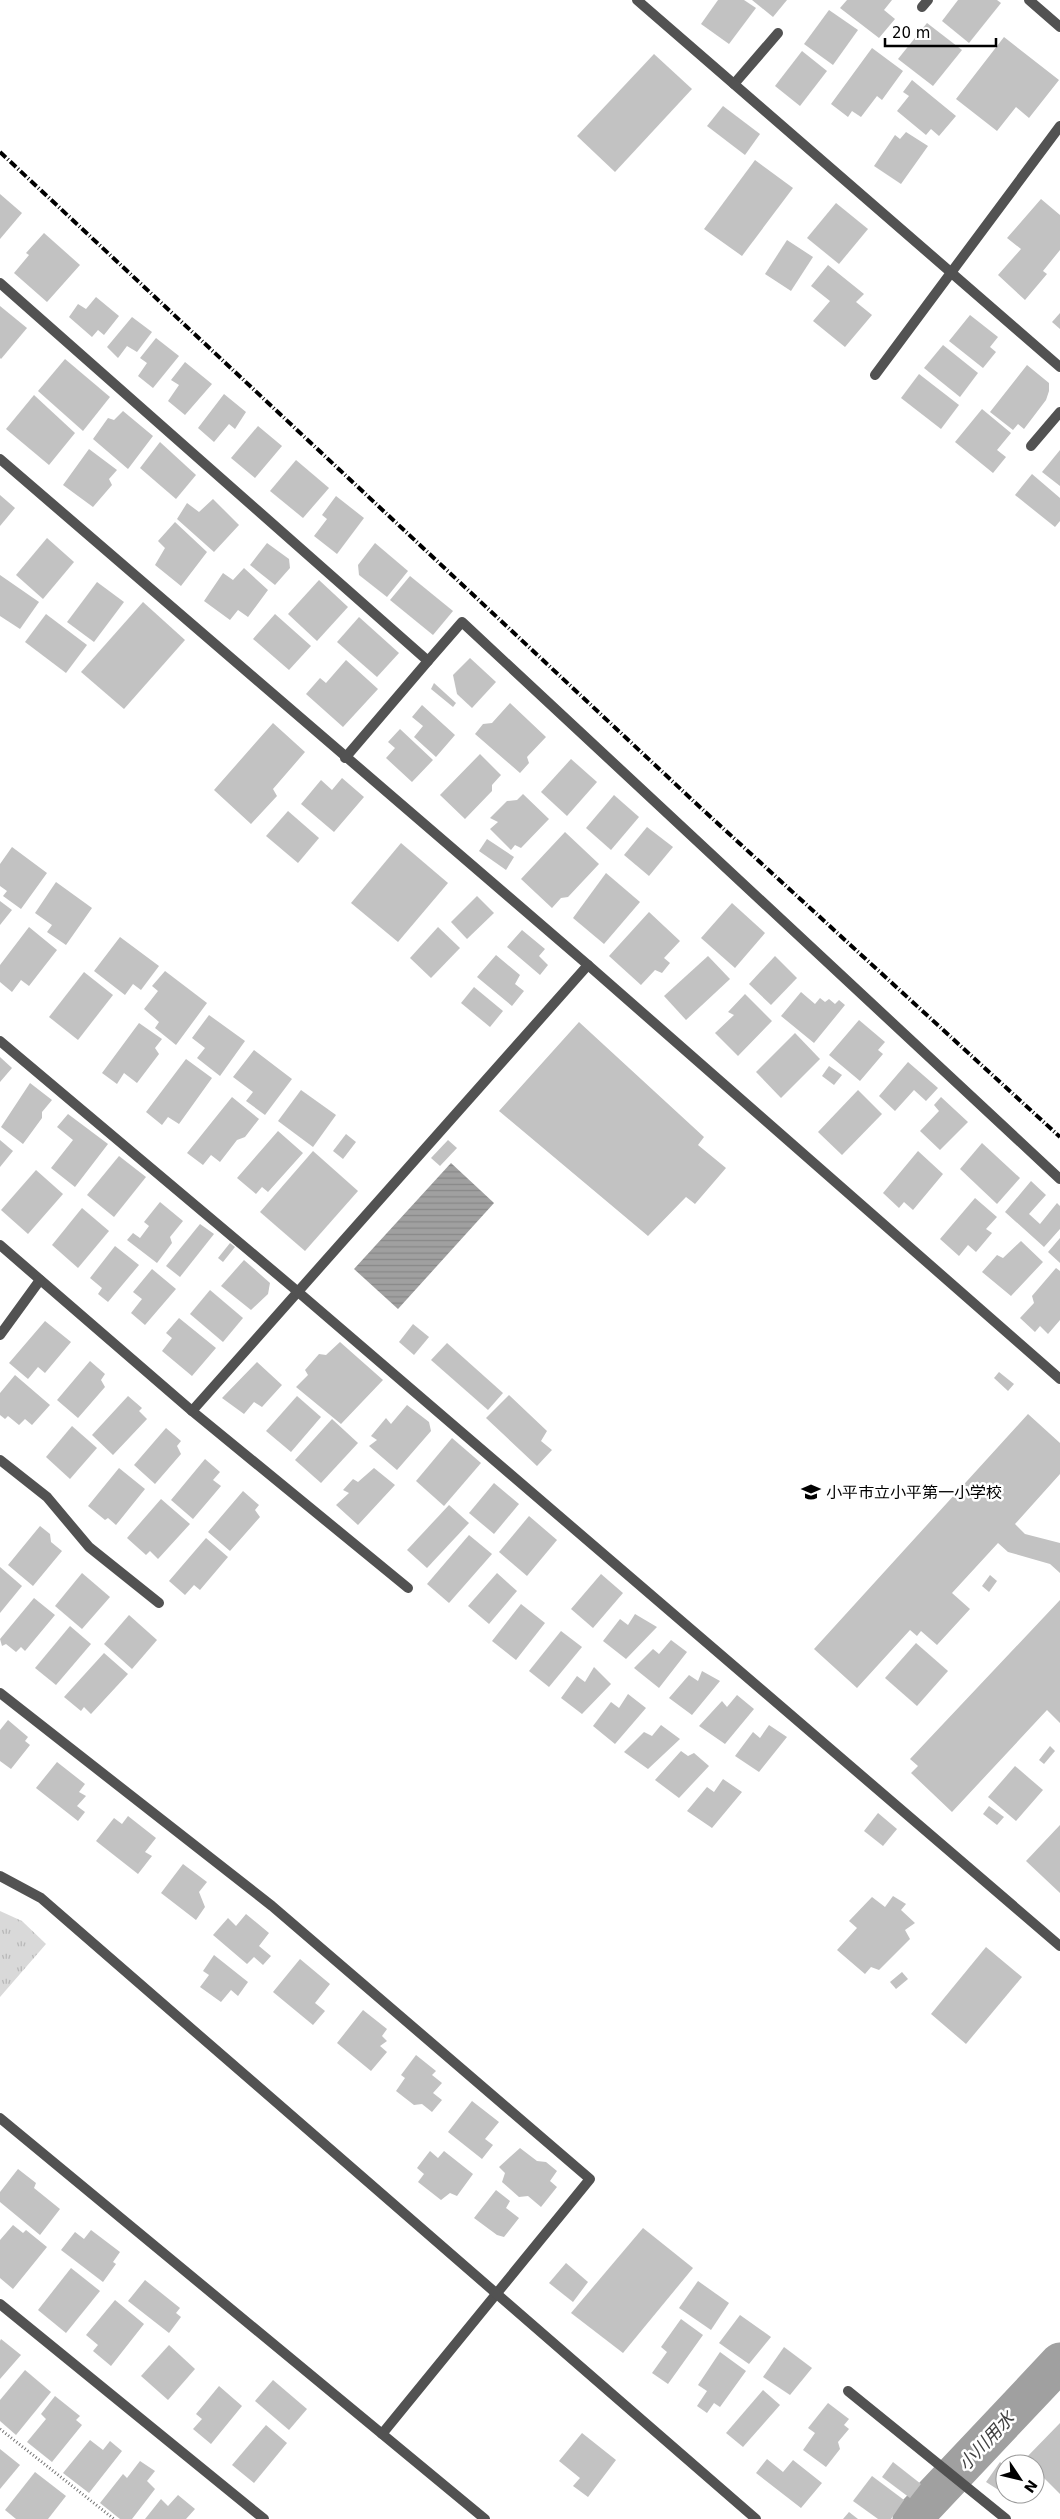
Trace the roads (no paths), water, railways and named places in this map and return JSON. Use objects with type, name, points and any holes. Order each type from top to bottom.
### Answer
[{"type":"street","points":[[637,0],[1060,367]]},
{"type":"street","points":[[1029,0],[1060,27]]},
{"type":"street","points":[[734,84],[778,33]]},
{"type":"street","points":[[875,374],[1060,126]]},
{"type":"street","points":[[0,283],[428,661]]},
{"type":"street","points":[[1031,446],[1060,412]]},
{"type":"street","points":[[0,459],[345,758],[588,965],[1060,1379]]},
{"type":"street","points":[[345,758],[462,622],[1060,1179]]},
{"type":"street","points":[[192,1411],[588,965]]},
{"type":"street","points":[[0,1041],[297,1291],[1060,1946]]},
{"type":"street","points":[[0,1245],[192,1411],[408,1588]]},
{"type":"street","points":[[0,1335],[40,1280]]},
{"type":"street","points":[[0,1460],[47,1497],[88,1547],[159,1603]]},
{"type":"street","points":[[0,1693],[272,1906],[590,2179],[382,2434]]},
{"type":"street","points":[[0,1876],[41,1898],[756,2519]]},
{"type":"street","points":[[0,2118],[485,2519]]},
{"type":"street","points":[[0,2304],[264,2519]]},
{"type":"street","points":[[848,2391],[1006,2519]]},
{"type":"waterway","name":"小川用水","points":[[912,2519],[1060,2362]]},
{"type":"railway","points":[[0,152],[702,809],[1060,1137]]},
{"type":"place","name":"小平市立小平第一小学校","points":[[811,1492]]}]
